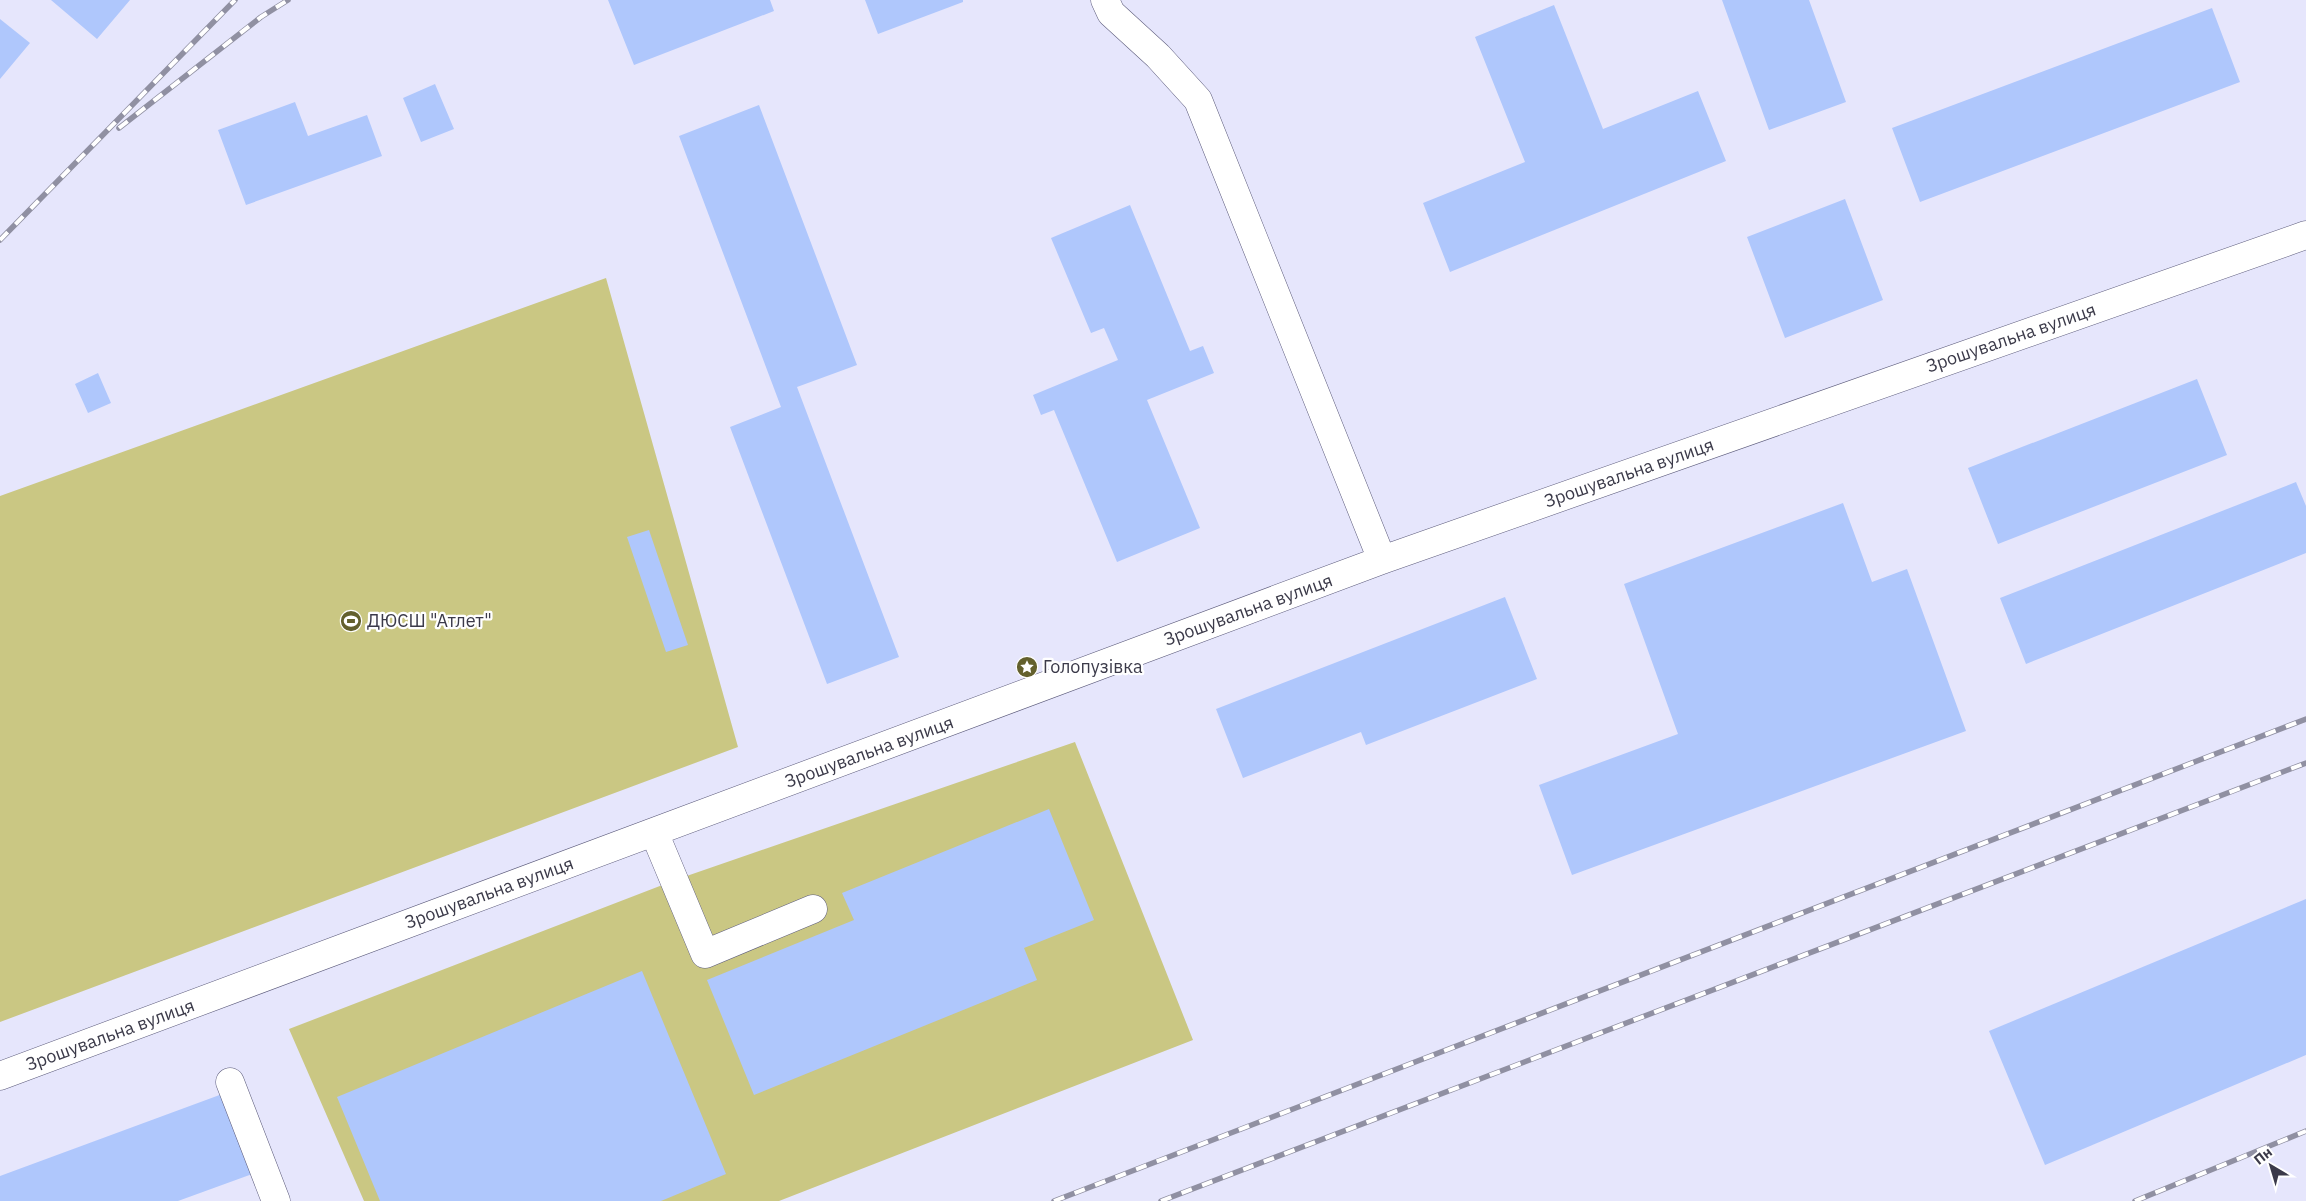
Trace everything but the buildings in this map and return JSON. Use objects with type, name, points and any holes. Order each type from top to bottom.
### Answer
[{"type":"street","points":[[1104,0],[1111,13],[1158,56],[1198,100],[1382,560]]},
{"type":"street","name":"Зрошувальна вулиця","points":[[0,1076],[1382,560],[2306,235]]},
{"type":"street","points":[[654,832],[705,954],[813,909]]},
{"type":"street","points":[[230,1082],[276,1201]]},
{"type":"shaded area","name":"ДЮСШ \"Атлет\"","points":[[606,278],[738,747],[0,1022],[0,496]]},
{"type":"shaded area","points":[[1075,742],[1193,1040],[779,1201],[364,1201],[289,1029],[678,879]]},
{"type":"railway","points":[[0,240],[235,0]]},
{"type":"railway","points":[[119,128],[261,17],[288,0]]},
{"type":"railway","points":[[1054,1201],[2306,719]]},
{"type":"railway","points":[[1161,1201],[2306,763]]},
{"type":"railway","points":[[2135,1201],[2306,1131]]},
{"type":"place","name":"ДЮСШ \"Атлет\"","points":[[351,621]]},
{"type":"place","name":"Голопузівка","points":[[1027,667]]}]
